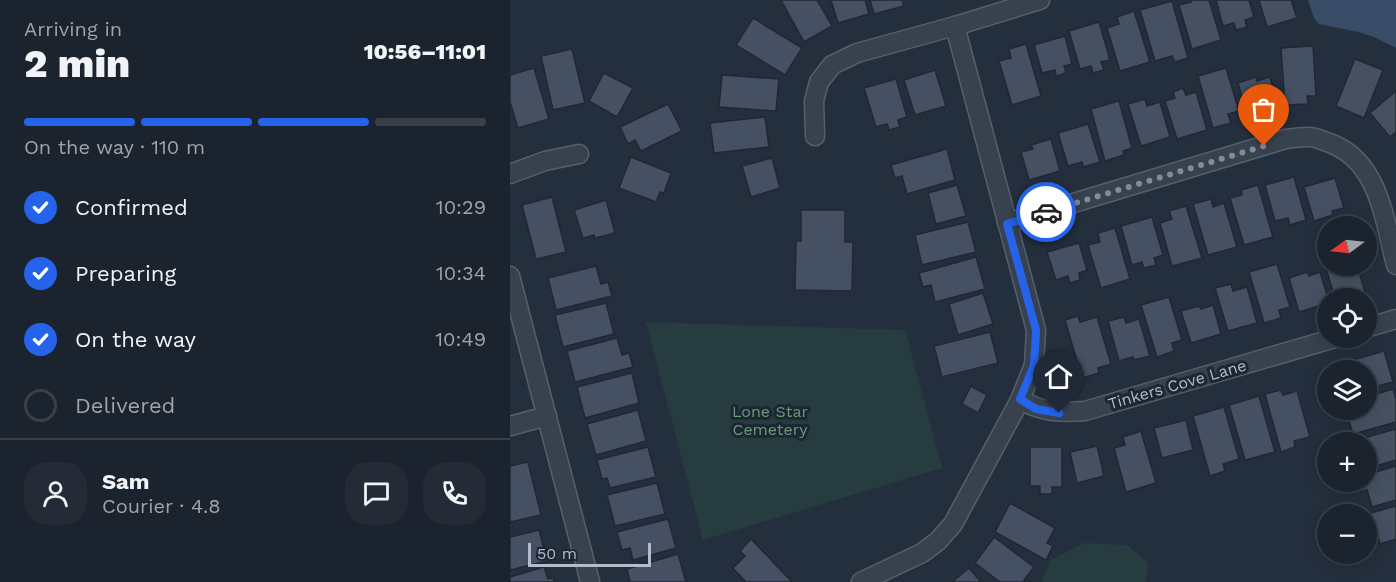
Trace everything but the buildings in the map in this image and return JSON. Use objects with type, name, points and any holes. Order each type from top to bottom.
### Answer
[{"type":"street","points":[[815,136],[814,101],[819,82],[832,65],[857,53],[1040,0]]},
{"type":"street","points":[[861,582],[922,553],[953,524],[1020,399],[1034,365],[1036,330],[955,26]]},
{"type":"street","points":[[1007,224],[1286,139],[1310,137],[1334,144],[1355,157],[1367,172],[1378,195],[1396,265]]},
{"type":"street","points":[[510,174],[545,161],[579,154]]},
{"type":"street","points":[[510,276],[590,582]]},
{"type":"street","points":[[1377,325],[1396,319]]},
{"type":"street","name":"Tinkers Cove Lane","points":[[1020,399],[1036,409],[1059,413],[1085,411],[1317,343]]},
{"type":"street","points":[[510,426],[547,416]]},
{"type":"green space","name":"Lone Star Cemetery","points":[[646,322],[905,330],[942,468],[703,540]]},
{"type":"green space","points":[[1084,543],[1127,545],[1148,563],[1146,582],[1042,582],[1050,560]]},
{"type":"water","points":[[1308,0],[1396,0],[1396,48],[1359,32],[1319,24],[1314,18]]},
{"type":"way so far","points":[[1046,212],[1264,146]]},
{"type":"route","points":[[1046,212],[1007,224],[1036,330],[1034,365],[1020,399],[1036,409],[1059,413]]}]
